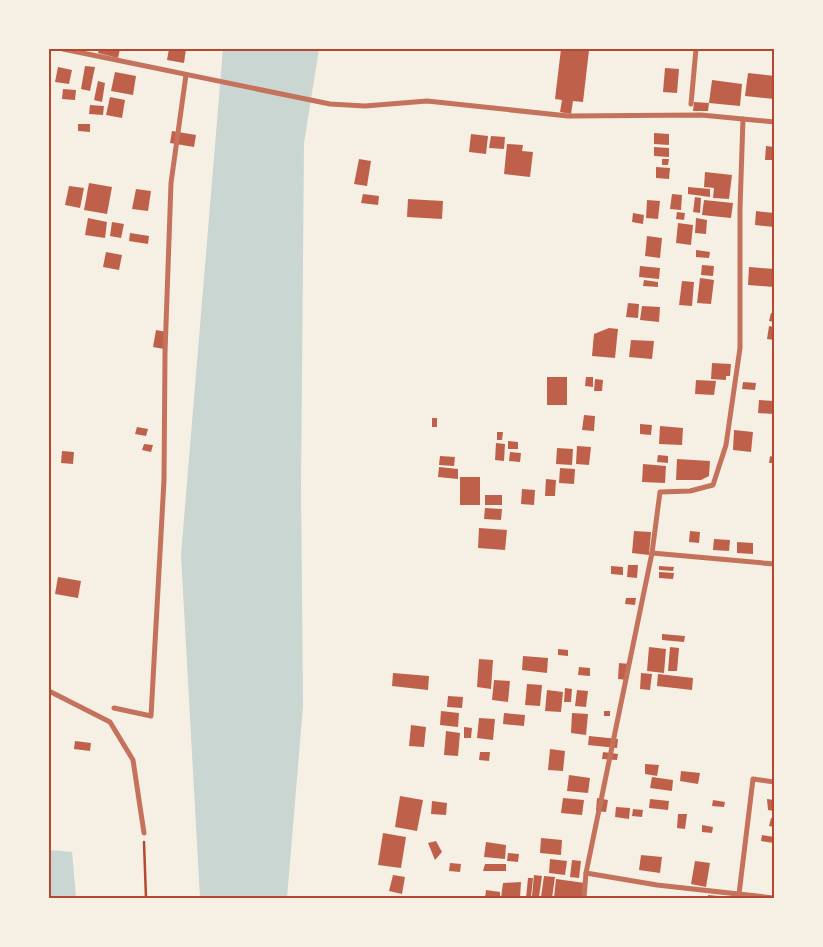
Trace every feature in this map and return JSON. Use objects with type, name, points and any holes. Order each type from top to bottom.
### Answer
[{"type":"street","points":[[63,49],[330,104],[365,106],[427,101],[568,116],[701,115],[774,122]]},
{"type":"street","points":[[691,104],[696,49]]},
{"type":"street","points":[[114,708],[151,716],[164,480],[165,353],[171,183],[186,75]]},
{"type":"street","points":[[584,898],[586,874],[652,553],[660,492],[690,491],[713,485],[726,445],[740,348],[740,208],[743,119]]},
{"type":"street","points":[[652,553],[774,564]]},
{"type":"street","points":[[49,691],[110,722],[133,760],[144,833]]},
{"type":"street","points":[[739,894],[753,780],[774,782]]},
{"type":"street","points":[[586,874],[657,885],[774,898]]},
{"type":"path","points":[[144,833],[146,898]]},
{"type":"shaded area","points":[[223,49],[319,49],[304,143],[301,486],[303,706],[287,898],[200,898],[181,555]]},
{"type":"shaded area","points":[[49,850],[72,852],[76,898],[49,898]]},
{"type":"building","points":[[99,49],[120,49],[118,58],[98,53]]},
{"type":"building","points":[[169,49],[186,49],[184,63],[167,60]]},
{"type":"building","points":[[561,49],[589,50],[583,102],[573,101],[571,114],[560,112],[562,100],[555,99]]},
{"type":"building","points":[[85,66],[95,67],[90,91],[81,89]]},
{"type":"building","points":[[58,67],[72,70],[69,84],[55,82]]},
{"type":"building","points":[[665,68],[679,69],[677,93],[663,92]]},
{"type":"building","points":[[115,72],[136,76],[133,95],[111,91]]},
{"type":"building","points":[[748,73],[774,76],[774,99],[745,96]]},
{"type":"building","points":[[712,80],[742,84],[740,106],[709,103]]},
{"type":"building","points":[[98,81],[105,83],[102,102],[94,100]]},
{"type":"building","points":[[63,89],[76,90],[75,100],[62,99]]},
{"type":"building","points":[[110,97],[125,100],[122,118],[106,115]]},
{"type":"building","points":[[694,102],[709,103],[708,111],[693,111]]},
{"type":"building","points":[[90,105],[104,106],[103,115],[89,114]]},
{"type":"building","points":[[78,124],[90,124],[90,132],[78,131]]},
{"type":"building","points":[[172,131],[196,135],[194,147],[170,143]]},
{"type":"building","points":[[654,133],[669,134],[669,145],[654,144]]},
{"type":"building","points":[[471,134],[488,136],[486,154],[469,152]]},
{"type":"building","points":[[491,136],[505,137],[504,149],[489,148]]},
{"type":"building","points":[[507,144],[523,145],[522,151],[533,152],[530,177],[504,174]]},
{"type":"building","points":[[766,146],[774,147],[774,160],[765,160]]},
{"type":"building","points":[[654,147],[669,148],[669,157],[654,156]]},
{"type":"building","points":[[359,159],[371,161],[367,186],[354,184]]},
{"type":"building","points":[[662,159],[669,159],[668,165],[662,165]]},
{"type":"building","points":[[656,167],[670,168],[669,179],[656,178]]},
{"type":"building","points":[[705,172],[732,175],[729,199],[713,198],[714,188],[704,187]]},
{"type":"building","points":[[89,183],[112,187],[107,214],[84,210]]},
{"type":"building","points":[[69,186],[84,188],[80,208],[65,205]]},
{"type":"building","points":[[688,187],[710,189],[710,197],[688,194]]},
{"type":"building","points":[[136,189],[151,191],[148,211],[132,209]]},
{"type":"building","points":[[363,194],[379,196],[378,205],[361,203]]},
{"type":"building","points":[[672,194],[682,195],[681,210],[670,209]]},
{"type":"building","points":[[695,197],[701,198],[700,213],[693,212]]},
{"type":"building","points":[[408,199],[443,201],[442,219],[407,217]]},
{"type":"building","points":[[647,200],[660,201],[658,219],[646,218]]},
{"type":"building","points":[[704,200],[733,203],[731,218],[702,215]]},
{"type":"building","points":[[756,211],[774,213],[774,227],[755,225]]},
{"type":"building","points":[[677,212],[685,213],[684,220],[676,219]]},
{"type":"building","points":[[633,213],[644,215],[643,224],[632,222]]},
{"type":"building","points":[[88,218],[107,222],[105,238],[85,235]]},
{"type":"building","points":[[696,218],[707,220],[706,234],[695,233]]},
{"type":"building","points":[[112,222],[124,224],[121,238],[110,236]]},
{"type":"building","points":[[678,223],[693,225],[691,245],[676,243]]},
{"type":"building","points":[[130,233],[149,236],[148,244],[129,241]]},
{"type":"building","points":[[647,236],[662,238],[660,258],[645,256]]},
{"type":"building","points":[[696,250],[710,252],[709,258],[696,257]]},
{"type":"building","points":[[106,252],[122,255],[119,270],[103,267]]},
{"type":"building","points":[[702,265],[714,266],[713,276],[701,275]]},
{"type":"building","points":[[640,266],[660,268],[659,279],[639,277]]},
{"type":"building","points":[[749,267],[774,269],[774,287],[748,285]]},
{"type":"building","points":[[700,278],[714,280],[711,304],[697,303]]},
{"type":"building","points":[[644,280],[658,282],[658,287],[643,286]]},
{"type":"building","points":[[682,281],[694,282],[692,306],[679,305]]},
{"type":"building","points":[[628,303],[639,304],[638,318],[626,317]]},
{"type":"building","points":[[642,306],[660,307],[659,322],[640,320]]},
{"type":"building","points":[[771,313],[774,313],[774,322],[769,321]]},
{"type":"building","points":[[769,326],[774,327],[774,340],[767,339]]},
{"type":"building","points":[[609,328],[618,329],[615,358],[592,356],[594,334]]},
{"type":"building","points":[[156,330],[167,332],[164,349],[153,347]]},
{"type":"building","points":[[631,340],[654,341],[652,359],[629,357]]},
{"type":"building","points":[[712,363],[731,364],[730,376],[726,376],[726,380],[711,379]]},
{"type":"building","points":[[547,377],[567,377],[567,405],[547,405]]},
{"type":"building","points":[[586,377],[593,377],[593,387],[585,386]]},
{"type":"building","points":[[595,379],[603,380],[602,391],[594,391]]},
{"type":"building","points":[[696,380],[716,381],[714,395],[695,394]]},
{"type":"building","points":[[743,382],[756,383],[755,390],[742,389]]},
{"type":"building","points":[[759,400],[774,401],[774,414],[758,413]]},
{"type":"building","points":[[584,415],[595,416],[594,431],[582,430]]},
{"type":"building","points":[[432,418],[437,418],[437,427],[432,427]]},
{"type":"building","points":[[640,424],[652,425],[651,435],[640,434]]},
{"type":"building","points":[[660,426],[683,428],[682,445],[659,444]]},
{"type":"building","points":[[137,427],[148,429],[146,436],[135,434]]},
{"type":"building","points":[[734,430],[753,432],[751,452],[733,450]]},
{"type":"building","points":[[497,432],[503,432],[502,440],[497,440]]},
{"type":"building","points":[[508,441],[518,442],[518,449],[508,449]]},
{"type":"building","points":[[496,443],[505,444],[504,461],[495,460]]},
{"type":"building","points":[[144,444],[153,445],[151,452],[142,450]]},
{"type":"building","points":[[577,446],[591,447],[589,465],[576,464]]},
{"type":"building","points":[[557,448],[573,449],[572,465],[556,464]]},
{"type":"building","points":[[62,451],[74,452],[73,464],[61,463]]},
{"type":"building","points":[[510,452],[521,453],[520,462],[509,461]]},
{"type":"building","points":[[658,455],[668,456],[668,463],[657,462]]},
{"type":"building","points":[[440,456],[455,457],[454,466],[439,465]]},
{"type":"building","points":[[770,456],[774,457],[774,463],[769,463]]},
{"type":"building","points":[[677,459],[710,461],[709,476],[701,480],[676,480]]},
{"type":"building","points":[[643,464],[666,466],[665,483],[642,482]]},
{"type":"building","points":[[439,467],[458,469],[458,479],[438,477]]},
{"type":"building","points":[[560,468],[575,469],[574,484],[559,483]]},
{"type":"building","points":[[460,477],[480,477],[480,505],[460,505]]},
{"type":"building","points":[[546,479],[556,480],[555,496],[545,496]]},
{"type":"building","points":[[522,489],[535,490],[534,505],[521,504]]},
{"type":"building","points":[[485,495],[502,495],[502,505],[485,505]]},
{"type":"building","points":[[485,508],[502,509],[501,520],[484,519]]},
{"type":"building","points":[[479,528],[507,530],[505,550],[478,548]]},
{"type":"building","points":[[634,531],[651,532],[649,555],[632,553]]},
{"type":"building","points":[[690,531],[700,532],[699,543],[689,542]]},
{"type":"building","points":[[714,539],[730,540],[729,551],[713,550]]},
{"type":"building","points":[[737,542],[753,543],[753,554],[737,553]]},
{"type":"building","points":[[628,565],[638,565],[637,578],[627,577]]},
{"type":"building","points":[[611,566],[623,567],[623,575],[611,574]]},
{"type":"building","points":[[659,566],[674,567],[673,571],[659,570]]},
{"type":"building","points":[[659,572],[674,573],[673,579],[659,578]]},
{"type":"building","points":[[58,577],[81,581],[78,598],[55,594]]},
{"type":"building","points":[[626,598],[636,598],[635,605],[625,604]]},
{"type":"building","points":[[662,634],[685,636],[684,642],[662,640]]},
{"type":"building","points":[[649,647],[666,649],[664,673],[647,671]]},
{"type":"building","points":[[670,647],[679,648],[677,671],[668,671]]},
{"type":"building","points":[[558,649],[568,650],[568,656],[558,655]]},
{"type":"building","points":[[523,656],[548,658],[547,673],[522,670]]},
{"type":"building","points":[[479,659],[493,660],[491,689],[477,687]]},
{"type":"building","points":[[619,663],[630,664],[628,680],[618,679]]},
{"type":"building","points":[[579,667],[590,668],[590,676],[578,675]]},
{"type":"building","points":[[393,673],[429,676],[428,690],[392,686]]},
{"type":"building","points":[[641,673],[652,674],[650,690],[640,689]]},
{"type":"building","points":[[658,674],[693,678],[692,690],[657,686]]},
{"type":"building","points":[[494,680],[510,681],[508,702],[492,700]]},
{"type":"building","points":[[527,684],[542,685],[540,706],[525,705]]},
{"type":"building","points":[[565,688],[572,689],[571,702],[564,702]]},
{"type":"building","points":[[547,690],[563,692],[561,712],[545,711]]},
{"type":"building","points":[[577,690],[588,691],[586,707],[575,706]]},
{"type":"building","points":[[448,696],[463,697],[462,708],[447,707]]},
{"type":"building","points":[[441,711],[459,713],[458,727],[440,725]]},
{"type":"building","points":[[604,711],[610,711],[610,716],[604,716]]},
{"type":"building","points":[[504,713],[525,715],[524,726],[503,724]]},
{"type":"building","points":[[572,713],[588,714],[586,735],[571,733]]},
{"type":"building","points":[[479,718],[495,719],[493,740],[477,738]]},
{"type":"building","points":[[411,725],[426,727],[424,747],[409,746]]},
{"type":"building","points":[[464,727],[472,728],[471,738],[464,738]]},
{"type":"building","points":[[446,731],[460,733],[458,756],[444,755]]},
{"type":"building","points":[[589,736],[618,739],[617,748],[588,745]]},
{"type":"building","points":[[75,741],[91,743],[90,751],[74,749]]},
{"type":"building","points":[[550,749],[565,751],[563,771],[548,770]]},
{"type":"building","points":[[480,752],[490,752],[489,761],[479,760]]},
{"type":"building","points":[[603,752],[618,754],[617,760],[602,759]]},
{"type":"building","points":[[645,764],[659,765],[657,776],[645,774]]},
{"type":"building","points":[[681,771],[700,773],[698,784],[680,781]]},
{"type":"building","points":[[569,775],[590,778],[588,793],[567,791]]},
{"type":"building","points":[[652,777],[673,780],[672,791],[650,788]]},
{"type":"building","points":[[400,796],[423,800],[417,831],[395,827]]},
{"type":"building","points":[[563,798],[584,800],[582,815],[561,813]]},
{"type":"building","points":[[597,798],[608,800],[606,812],[596,811]]},
{"type":"building","points":[[650,799],[669,801],[668,810],[649,808]]},
{"type":"building","points":[[767,799],[774,800],[774,811],[768,810]]},
{"type":"building","points":[[713,800],[725,802],[724,807],[712,806]]},
{"type":"building","points":[[432,801],[447,803],[446,815],[431,814]]},
{"type":"building","points":[[616,807],[630,808],[629,819],[615,817]]},
{"type":"building","points":[[633,809],[643,810],[642,817],[632,816]]},
{"type":"building","points":[[678,814],[687,814],[685,829],[677,828]]},
{"type":"building","points":[[771,818],[774,818],[774,827],[769,826]]},
{"type":"building","points":[[702,825],[713,827],[712,833],[702,832]]},
{"type":"building","points":[[383,833],[406,837],[401,868],[378,865]]},
{"type":"building","points":[[762,835],[774,837],[774,843],[761,841]]},
{"type":"building","points":[[541,838],[562,840],[561,855],[540,853]]},
{"type":"building","points":[[436,841],[442,852],[435,860],[428,843]]},
{"type":"building","points":[[486,842],[506,845],[505,859],[484,857]]},
{"type":"building","points":[[508,853],[519,854],[518,862],[507,861]]},
{"type":"building","points":[[641,855],[662,857],[660,873],[639,870]]},
{"type":"building","points":[[550,859],[567,861],[565,875],[549,873]]},
{"type":"building","points":[[572,860],[581,861],[579,878],[570,877]]},
{"type":"building","points":[[695,861],[710,863],[706,887],[691,884]]},
{"type":"building","points":[[450,863],[461,864],[460,872],[449,871]]},
{"type":"building","points":[[485,864],[506,864],[506,871],[483,871]]},
{"type":"building","points":[[393,875],[405,877],[402,894],[389,891]]},
{"type":"building","points":[[534,875],[542,876],[539,897],[532,896]]},
{"type":"building","points":[[544,876],[555,877],[552,898],[541,897]]},
{"type":"building","points":[[528,878],[533,878],[531,897],[526,898]]},
{"type":"building","points":[[556,879],[585,883],[583,898],[554,898]]},
{"type":"building","points":[[521,882],[520,898],[501,898],[503,883]]},
{"type":"building","points":[[486,890],[500,892],[500,898],[485,898]]},
{"type":"building","points":[[708,895],[719,896],[719,898],[708,898]]}]
